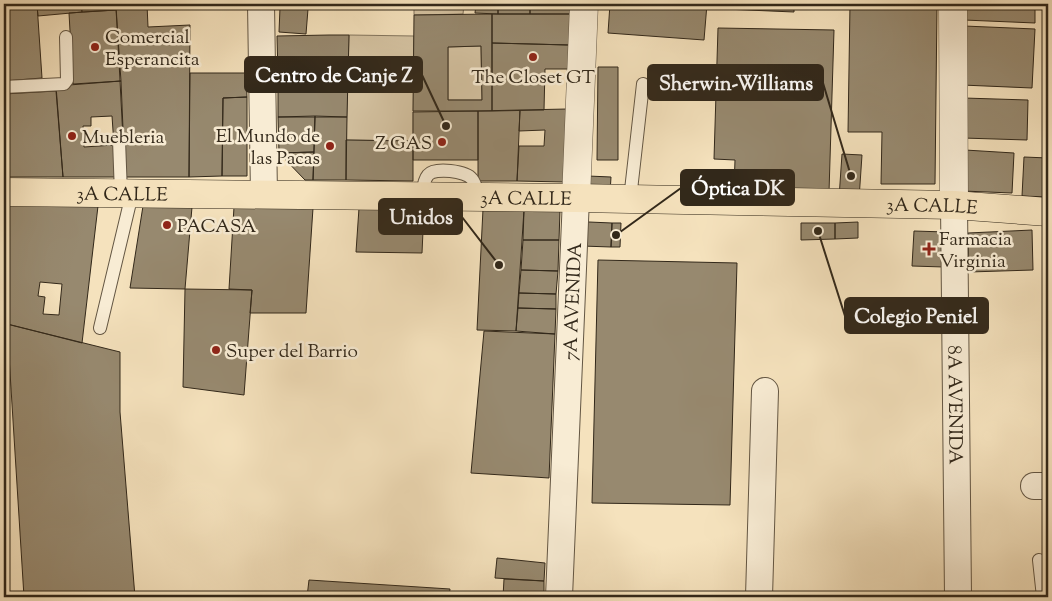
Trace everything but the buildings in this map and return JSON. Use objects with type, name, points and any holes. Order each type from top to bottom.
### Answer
[{"type":"main road","name":"3A CALLE","points":[[4,192],[576,198],[954,205],[1048,212]]},
{"type":"street","points":[[261,4],[264,195]]},
{"type":"street","name":"7A AVENIDA","points":[[559,597],[584,4]]},
{"type":"street","name":"8A AVENIDA","points":[[953,4],[958,597]]},
{"type":"street","points":[[759,597],[765,391]]},
{"type":"lane","points":[[4,87],[64,84],[67,80],[66,37]]},
{"type":"lane","points":[[630,199],[643,84]]},
{"type":"lane","points":[[100,328],[127,194],[119,140]]},
{"type":"lane","points":[[1039,560],[1042,597]]},
{"type":"shaded area","points":[[414,4],[464,4],[463,14],[414,15]]},
{"type":"shaded area","points":[[349,35],[414,36],[413,141],[346,140]]},
{"type":"shaded area","points":[[481,46],[482,100],[448,100],[448,47]]},
{"type":"place","name":"Comercial Esperancita","points":[[95,47]]},
{"type":"place","name":"The Closet GT","points":[[533,57]]},
{"type":"place","name":"Centro de Canje Z","points":[[446,126]]},
{"type":"place","name":"Muebleria","points":[[72,136]]},
{"type":"place","name":"Z GAS","points":[[442,142]]},
{"type":"place","name":"El Mundo de las Pacas","points":[[330,146]]},
{"type":"place","name":"Sherwin-Williams","points":[[851,176]]},
{"type":"place","name":"PACASA","points":[[167,225]]},
{"type":"place","name":"Colegio Peniel","points":[[818,231]]},
{"type":"place","name":"Óptica DK","points":[[616,235]]},
{"type":"place","name":"Farmacia Virginia","points":[[929,249]]},
{"type":"place","name":"Unidos","points":[[499,265]]},
{"type":"place","name":"Super del Barrio","points":[[216,350]]}]
